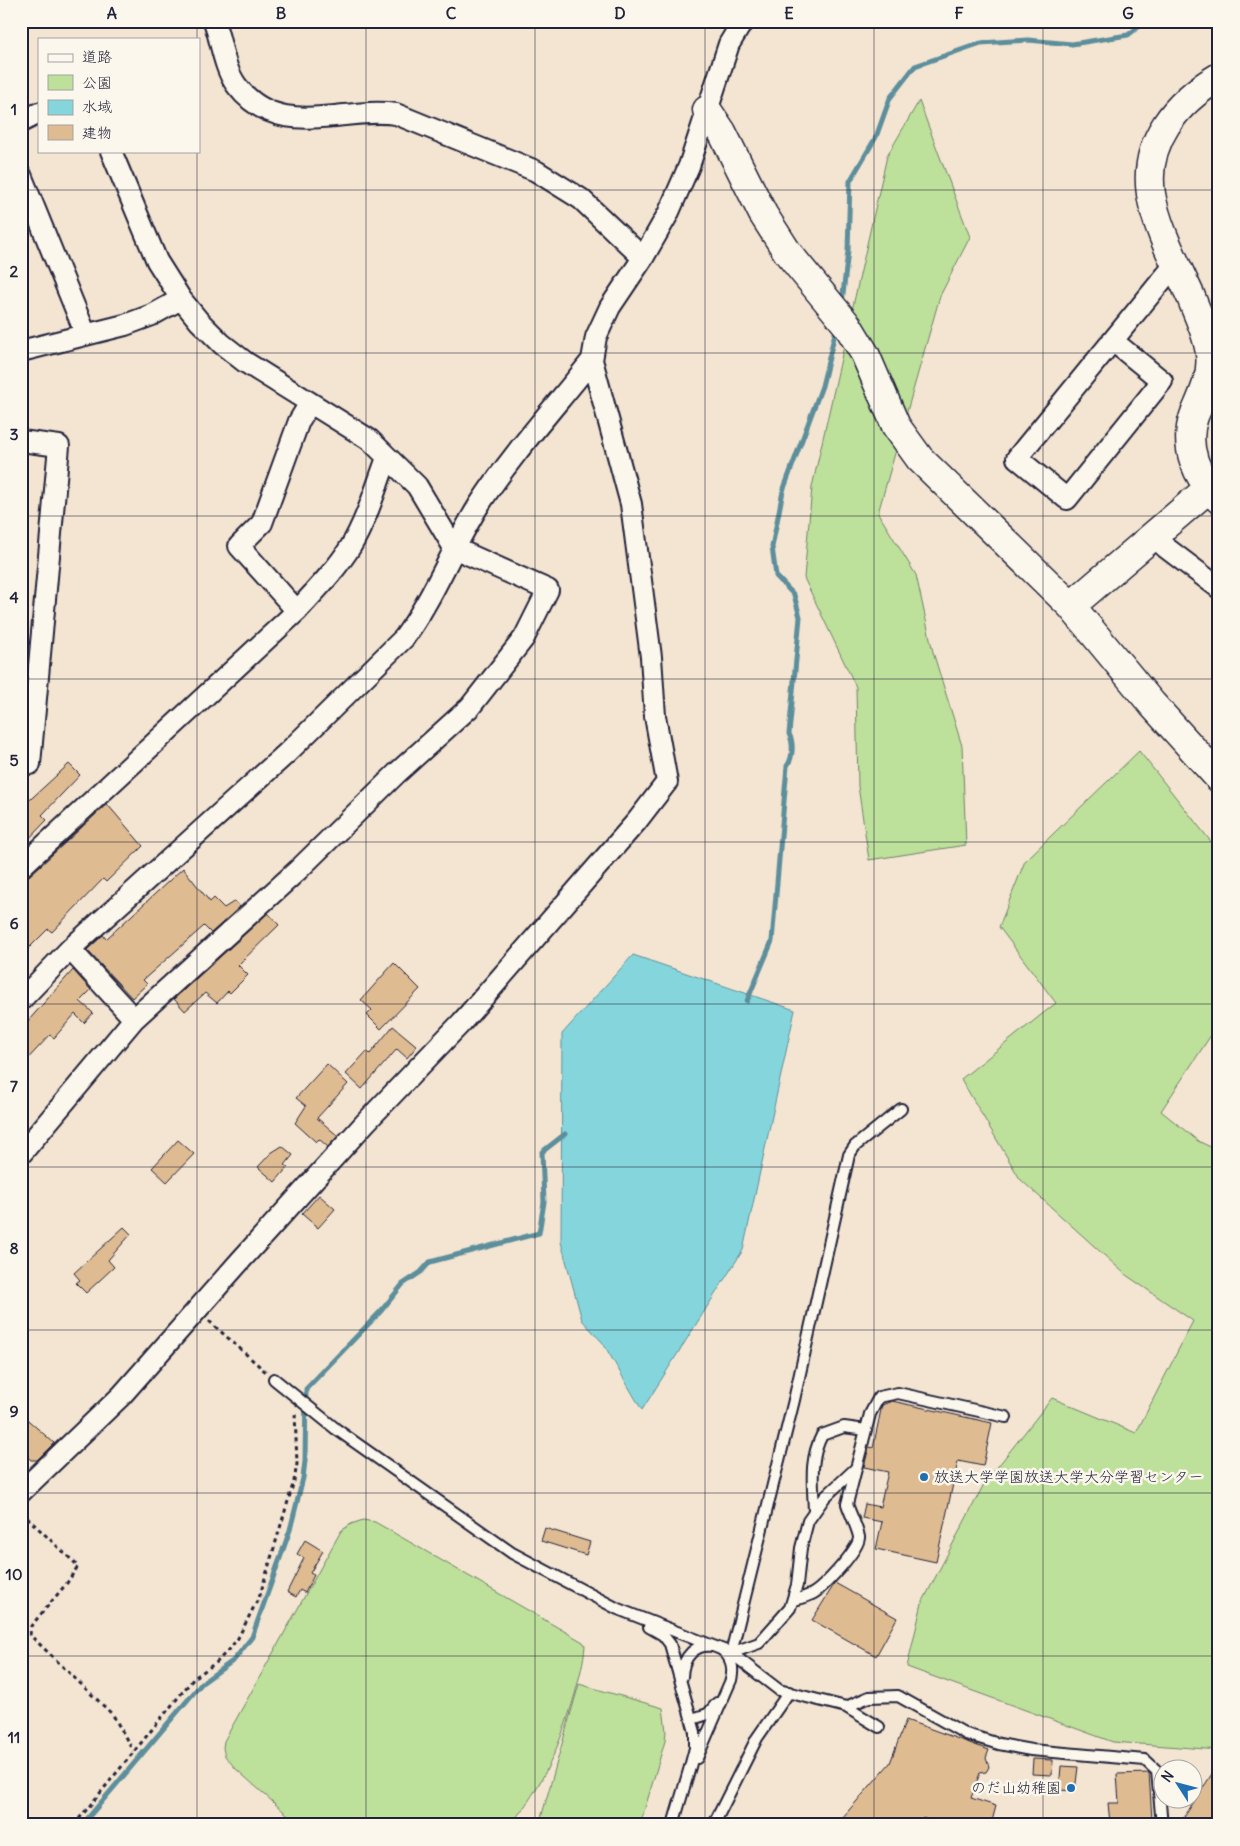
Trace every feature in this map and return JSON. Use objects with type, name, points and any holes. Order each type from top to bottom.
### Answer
[{"type":"street","points":[[214,21],[229,68],[237,86],[258,105],[276,115],[302,119],[376,111],[396,114],[536,171],[580,199],[643,258]]},
{"type":"street","points":[[21,1492],[121,1396],[240,1260],[366,1122],[462,1022],[631,828],[667,782],[655,716],[651,657],[631,504],[592,360],[596,337],[610,307],[643,258],[668,214],[689,166],[729,44],[743,21]]},
{"type":"street","points":[[1071,606],[1154,536],[1214,494],[1195,465],[1190,442],[1193,419],[1205,390],[1210,367],[1212,326],[1176,263],[1151,195],[1150,172],[1154,148],[1164,126],[1182,103],[1219,77]]},
{"type":"street","points":[[707,110],[722,132],[763,214],[788,252],[852,333],[865,354],[896,426],[920,459],[1071,606],[1152,704],[1219,778]]},
{"type":"street","points":[[21,122],[38,114]]},
{"type":"street","points":[[21,1154],[134,1019],[298,870],[397,773],[470,707],[524,638],[548,590],[454,548],[417,486],[370,440],[310,403],[222,344],[199,321],[181,299],[157,260],[111,152]]},
{"type":"street","points":[[21,175],[86,335]]},
{"type":"street","points":[[1114,341],[1162,381],[1067,499],[1017,458],[1176,263]]},
{"type":"street","points":[[21,351],[125,326],[152,315],[181,299]]},
{"type":"street","points":[[21,1000],[70,949],[287,754],[404,638],[419,617],[454,548],[480,504],[592,360]]},
{"type":"street","points":[[297,611],[239,546],[262,523],[298,421],[310,403]]},
{"type":"street","points":[[21,441],[60,446],[30,764],[21,763]]},
{"type":"street","points":[[21,867],[297,611],[326,579],[351,545],[368,509],[387,458]]},
{"type":"street","points":[[1154,536],[1165,547],[1219,588]]},
{"type":"street","points":[[70,949],[134,1019]]},
{"type":"lane","points":[[731,1653],[794,1400],[849,1155],[855,1146],[900,1109]]},
{"type":"lane","points":[[274,1379],[336,1429],[490,1538],[618,1609],[667,1639],[692,1719],[695,1748],[673,1825]]},
{"type":"lane","points":[[793,1600],[803,1598],[818,1590],[854,1550],[858,1542],[858,1532],[851,1518],[848,1504],[855,1468],[870,1414],[879,1397],[892,1393],[1006,1417]]},
{"type":"lane","points":[[814,1511],[812,1466],[815,1448],[822,1435],[844,1427],[866,1430]]},
{"type":"lane","points":[[731,1653],[759,1643],[783,1618],[793,1600],[804,1534],[814,1511],[838,1483],[855,1468]]},
{"type":"lane","points":[[618,1609],[731,1653],[780,1690],[846,1707],[879,1727]]},
{"type":"lane","points":[[685,1695],[682,1663],[690,1652],[699,1647],[715,1646],[727,1655],[732,1668],[731,1680],[685,1788]]},
{"type":"lane","points":[[716,1820],[757,1738],[789,1692]]},
{"type":"lane","points":[[692,1719],[708,1714],[725,1695]]},
{"type":"lane","points":[[846,1707],[869,1697],[898,1696],[966,1734],[999,1744],[1031,1750],[1145,1760],[1157,1771],[1162,1825]]},
{"type":"path","points":[[197,1311],[274,1379]]},
{"type":"path","points":[[74,1825],[194,1678],[230,1650],[247,1623],[260,1595],[294,1481],[297,1464],[295,1408]]},
{"type":"path","points":[[21,1512],[78,1566],[67,1583],[31,1626],[30,1635],[113,1715],[133,1751]]},
{"type":"green space","points":[[919,101],[970,237],[940,296],[878,513],[916,575],[933,652],[962,746],[966,845],[869,860],[858,786],[856,687],[804,578],[812,487],[887,156]]},
{"type":"green space","points":[[1139,751],[1216,848],[1219,846],[1219,1023],[1161,1111],[1198,1141],[1219,1151],[1219,1750],[1113,1742],[907,1667],[922,1603],[984,1484],[1052,1398],[1136,1433],[1193,1321],[1126,1275],[1020,1179],[961,1079],[1056,1003],[999,927],[1025,861]]},
{"type":"green space","points":[[363,1520],[375,1522],[583,1642],[585,1645],[575,1694],[564,1730],[550,1764],[532,1795],[510,1825],[302,1825],[283,1811],[236,1769],[225,1756],[224,1741],[341,1531],[351,1524]]},
{"type":"green space","points":[[579,1684],[663,1708],[666,1731],[665,1741],[640,1825],[539,1825]]},
{"type":"water","points":[[633,955],[795,1010],[743,1250],[642,1410],[603,1343],[582,1320],[561,1242],[562,1034]]},
{"type":"building","points":[[69,764],[80,775],[42,815],[47,820],[22,846],[24,848],[21,851],[21,808]]},
{"type":"building","points":[[107,804],[143,846],[106,882],[103,879],[52,932],[48,929],[21,956],[21,879],[29,876]]},
{"type":"building","points":[[183,868],[210,902],[214,898],[224,908],[235,901],[240,907],[211,933],[204,926],[143,980],[147,984],[132,998],[87,950],[103,935],[106,939]]},
{"type":"building","points":[[268,913],[279,925],[238,965],[248,975],[230,993],[228,991],[217,1003],[205,993],[185,1011],[174,999]]},
{"type":"building","points":[[394,963],[420,989],[381,1029],[367,1015],[372,1010],[361,1000]]},
{"type":"building","points":[[73,970],[91,990],[80,1001],[93,1013],[84,1023],[75,1014],[54,1038],[50,1035],[21,1066],[21,1029]]},
{"type":"building","points":[[393,1026],[417,1046],[407,1058],[397,1049],[362,1089],[346,1074],[367,1051],[370,1054]]},
{"type":"building","points":[[327,1064],[348,1084],[317,1118],[338,1136],[328,1147],[319,1139],[316,1142],[295,1123],[306,1106],[296,1098]]},
{"type":"building","points":[[178,1140],[194,1154],[167,1182],[152,1168]]},
{"type":"building","points":[[282,1146],[293,1155],[285,1165],[288,1167],[275,1182],[258,1167],[271,1153]]},
{"type":"building","points":[[319,1195],[335,1209],[318,1228],[302,1214]]},
{"type":"building","points":[[124,1227],[131,1234],[108,1260],[114,1267],[86,1293],[76,1283],[80,1280],[74,1273]]},
{"type":"building","name":"放送大学学園放送大学大分学習センター","points":[[892,1401],[992,1423],[983,1466],[958,1461],[936,1562],[876,1549],[882,1522],[862,1518],[865,1504],[880,1507],[888,1472],[864,1467],[869,1447],[873,1448],[882,1405]]},
{"type":"building","points":[[21,1414],[54,1443],[37,1460],[31,1460],[21,1451]]},
{"type":"building","points":[[545,1528],[590,1542],[586,1555],[541,1541]]},
{"type":"building","points":[[305,1540],[323,1551],[310,1573],[314,1575],[305,1593],[300,1590],[296,1597],[287,1592],[304,1558],[297,1554]]},
{"type":"building","points":[[835,1583],[897,1618],[876,1656],[812,1620]]},
{"type":"building","points":[[906,1720],[989,1750],[986,1758],[989,1767],[986,1772],[980,1773],[971,1798],[996,1806],[991,1825],[940,1825],[923,1818],[916,1825],[836,1825],[890,1763]]},
{"type":"building","points":[[1033,1759],[1053,1760],[1052,1775],[1032,1774]]},
{"type":"building","points":[[1219,1763],[1219,1808],[1208,1825],[1179,1825],[1190,1808],[1202,1808],[1202,1789]]},
{"type":"building","points":[[1061,1766],[1078,1767],[1075,1791],[1059,1790]]},
{"type":"building","points":[[1149,1773],[1152,1820],[1110,1823],[1108,1803],[1119,1803],[1117,1774]]},
{"type":"waterway","points":[[842,303],[848,251],[850,181],[876,137],[890,98],[915,66],[981,43],[1028,40],[1072,44],[1128,35],[1146,21]]},
{"type":"waterway","points":[[747,1001],[772,941],[787,766],[791,759],[792,750],[789,734],[800,617],[794,595],[776,576],[772,547],[783,491],[822,386],[837,325]]},
{"type":"waterway","points":[[82,1825],[202,1683],[234,1660],[252,1637],[290,1530],[303,1478],[306,1389],[381,1311],[403,1284],[421,1272],[430,1262],[539,1233],[544,1202],[542,1152],[565,1134]]},
{"type":"place","name":"放送大学学園放送大学大分学習センター","points":[[924,1477]]},
{"type":"place","name":"のだ山幼稚園","points":[[1071,1788]]}]
